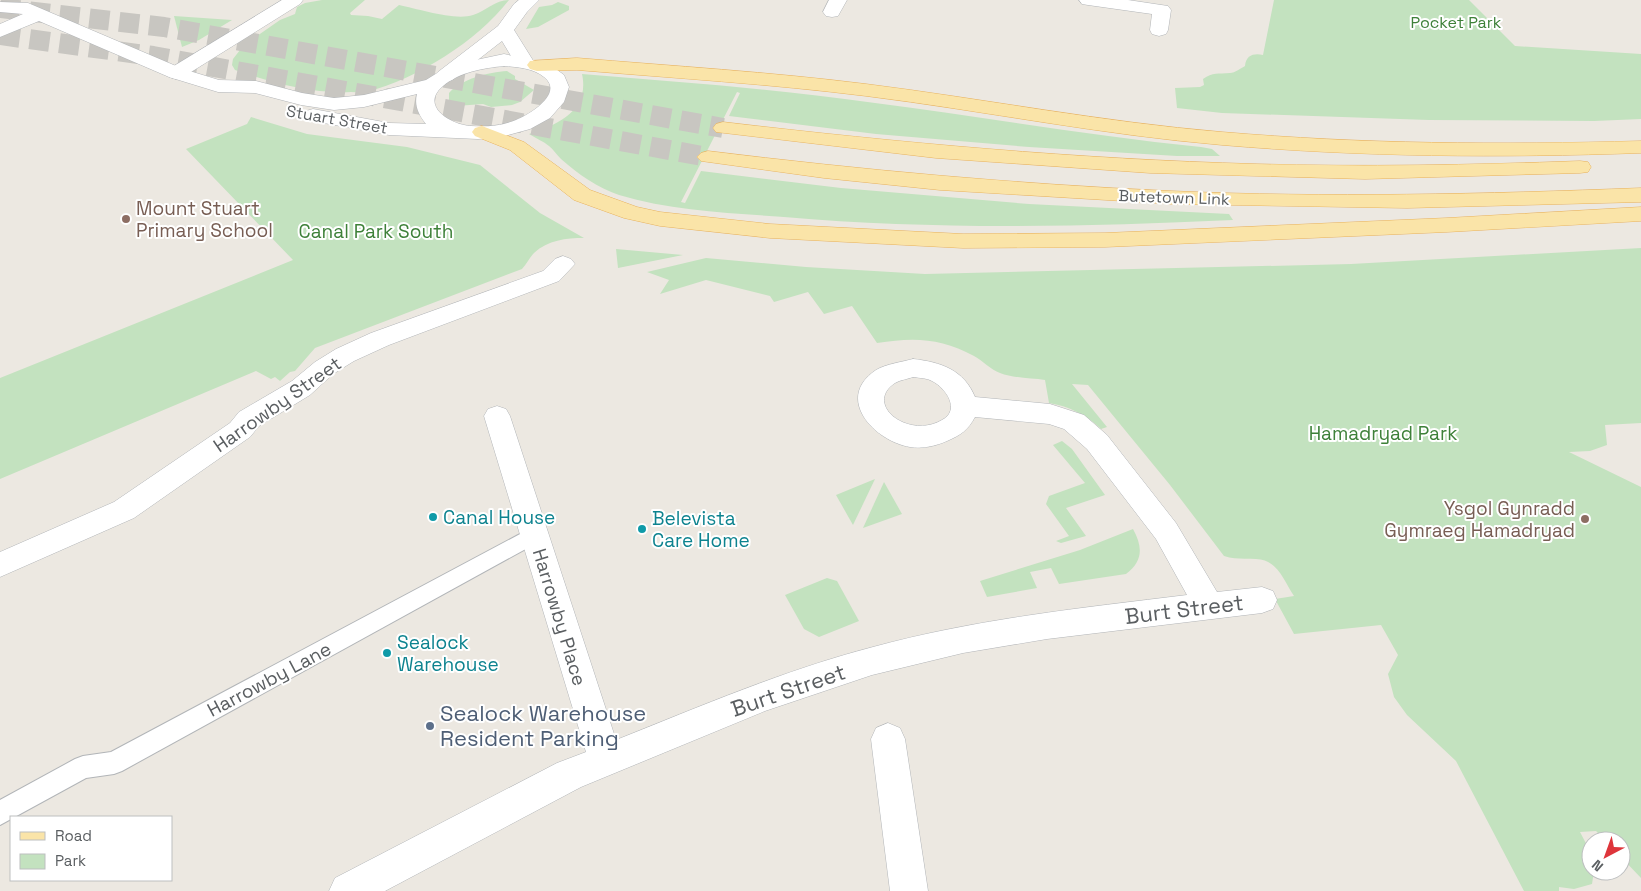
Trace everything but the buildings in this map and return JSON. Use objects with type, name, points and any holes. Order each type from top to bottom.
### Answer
[{"type":"main road","points":[[531,64],[577,64],[857,90],[1163,133],[1220,138],[1315,145],[1434,149],[1567,150],[1641,148]]},
{"type":"main road","name":"Butetown Link","points":[[723,128],[923,150],[1193,168],[1416,172],[1641,164]]},
{"type":"main road","points":[[472,132],[517,146],[556,177],[582,194],[615,207],[660,219],[770,231],[963,241],[1105,240],[1437,226],[1641,214]]},
{"type":"main road","name":"Butetown Link","points":[[708,157],[832,172],[999,188],[1187,198],[1402,201],[1641,195]]},
{"type":"street","points":[[176,73],[294,0]]},
{"type":"street","points":[[472,132],[448,128],[432,118],[425,108],[426,96],[439,80],[505,30],[520,8],[530,0]]},
{"type":"street","points":[[1088,0],[1162,10],[1159,30]]},
{"type":"street","name":"Stuart Street","points":[[0,7],[28,7],[176,73],[218,86],[256,88],[301,99],[334,104],[364,101],[439,80]]},
{"type":"street","points":[[0,31],[28,7]]},
{"type":"street","points":[[505,30],[531,64]]},
{"type":"street","points":[[439,80],[461,68],[482,62],[504,60],[531,64]]},
{"type":"street","name":"Stuart Street","points":[[218,86],[238,102],[366,126],[390,129],[472,132],[506,130],[527,123],[544,114],[555,103],[559,92],[558,81],[550,72],[531,64]]},
{"type":"street","name":"Harrowby Street","points":[[0,565],[130,506],[240,430],[249,419],[302,388],[324,368],[345,355],[380,339],[551,276],[563,264]]},
{"type":"street","points":[[965,406],[1050,414],[1074,422],[1098,442],[1166,531],[1209,606]]},
{"type":"street","name":"Harrowby Place","points":[[497,416],[606,761]]},
{"type":"street","name":"Burt Street","points":[[348,891],[569,775],[759,698],[872,661],[963,639],[1047,625],[1262,600]]},
{"type":"street","points":[[888,739],[909,891]]},
{"type":"lane","name":"Harrowby Lane","points":[[0,813],[84,767],[114,763],[534,534]]},
{"type":"green space","points":[[322,0],[365,0],[350,13],[351,15],[382,19],[399,5],[457,17],[473,15],[499,2],[509,0],[480,30],[445,56],[406,78],[367,92],[336,92],[307,89],[278,83],[235,70],[232,65],[233,59],[240,50],[238,44],[242,39],[257,36],[280,20],[295,14],[297,7],[305,3]]},
{"type":"green space","name":"Pocket Park","points":[[1274,0],[1469,0],[1515,46],[1641,54],[1641,119],[1594,121],[1429,120],[1222,113],[1177,108],[1175,88],[1200,87],[1204,85],[1203,79],[1210,75],[1234,72],[1245,66],[1249,57],[1257,54],[1263,55]]},
{"type":"green space","points":[[558,2],[569,6],[569,10],[538,27],[526,29],[539,7]]},
{"type":"green space","points":[[174,16],[232,20],[199,40],[182,47]]},
{"type":"green space","points":[[507,71],[515,76],[515,79],[534,90],[520,102],[512,105],[491,107],[483,104],[456,106],[449,101],[449,93],[468,80]]},
{"type":"green space","points":[[582,74],[729,86],[839,98],[1201,147],[1212,149],[1220,156],[1177,156],[1029,147],[876,134],[729,116],[740,93],[737,92],[681,202],[685,203],[701,171],[841,188],[1029,204],[1229,214],[1233,220],[1064,226],[952,226],[840,221],[659,205],[619,195],[596,184],[568,165],[547,144],[529,134],[561,121],[569,114],[581,97],[583,87]]},
{"type":"green space","name":"Canal Park South","points":[[251,117],[307,134],[407,147],[480,165],[540,213],[584,238],[564,239],[545,245],[534,253],[522,269],[315,348],[295,371],[290,372],[280,381],[275,377],[271,379],[256,371],[0,479],[0,378],[293,260],[186,149],[247,124]]},
{"type":"green space","name":"Hamadryad Park","points":[[1641,248],[1641,423],[1605,425],[1607,445],[1590,451],[1569,452],[1641,487],[1641,878],[1631,868],[1631,831],[1581,831],[1581,881],[1592,881],[1592,884],[1574,889],[1559,887],[1559,891],[1524,891],[1456,761],[1407,715],[1394,697],[1388,674],[1398,655],[1381,625],[1294,634],[1275,599],[1294,596],[1275,567],[1263,560],[1224,556],[1170,485],[1088,385],[1072,384],[1107,427],[1101,429],[1090,419],[1077,412],[1049,403],[1045,380],[1005,375],[993,370],[962,350],[939,342],[903,340],[877,343],[852,306],[824,314],[808,292],[774,302],[770,296],[706,280],[660,294],[669,280],[647,272],[706,258],[806,267],[925,274],[1351,264]]},
{"type":"green space","points":[[616,249],[683,255],[618,268]]},
{"type":"green space","points":[[1062,441],[1072,449],[1105,495],[1066,508],[1086,536],[1061,543],[1056,541],[1069,536],[1046,504],[1049,496],[1085,483],[1053,445]]},
{"type":"green space","points":[[875,479],[853,525],[836,495]]},
{"type":"green space","points":[[884,482],[902,514],[863,528]]},
{"type":"green space","points":[[1133,529],[1139,542],[1140,553],[1136,564],[1126,574],[1059,584],[1051,568],[1030,572],[1037,588],[987,597],[980,581],[1080,550]]},
{"type":"green space","points":[[827,578],[837,581],[859,621],[819,637],[804,629],[785,595]]},
{"type":"tunnel","points":[[0,8],[164,27],[723,128]]},
{"type":"tunnel","points":[[0,35],[153,56],[708,157]]},
{"type":"place","name":"Mount Stuart Primary School","points":[[126,219]]},
{"type":"place","name":"Canal House","points":[[433,517]]},
{"type":"place","name":"Ysgol Gynradd Gymraeg Hamadryad","points":[[1585,519]]},
{"type":"place","name":"Belevista Care Home","points":[[642,529]]},
{"type":"place","name":"Sealock Warehouse","points":[[387,653]]},
{"type":"place","name":"Sealock Warehouse Resident Parking","points":[[430,726]]}]
